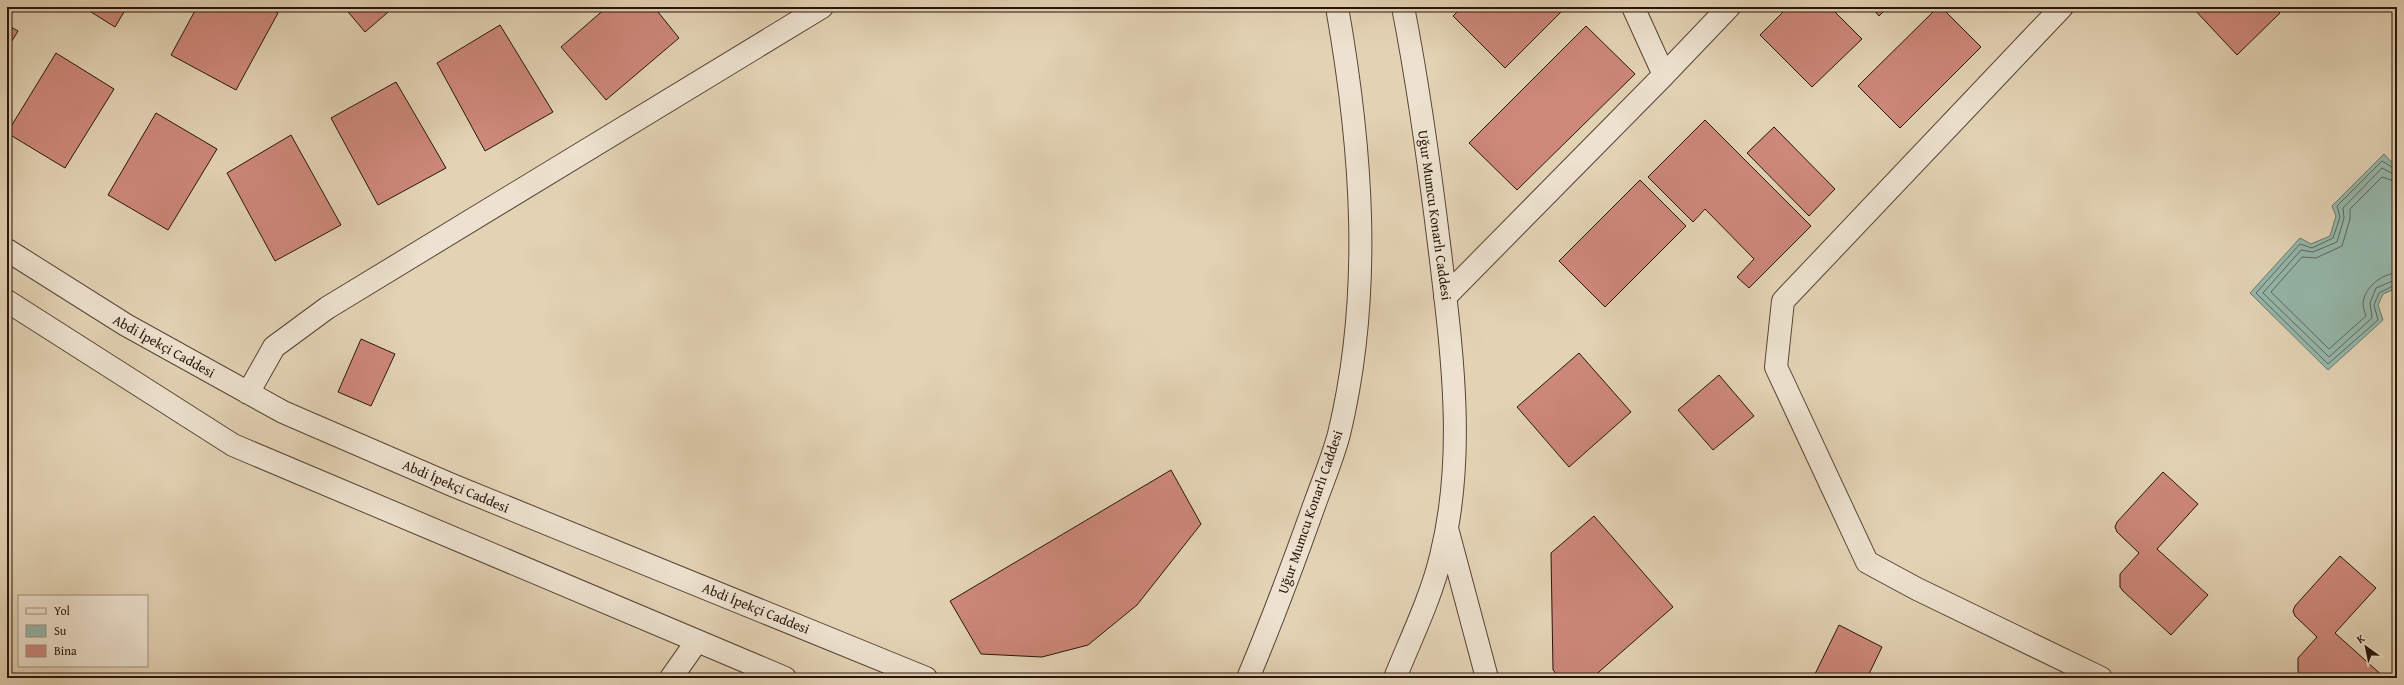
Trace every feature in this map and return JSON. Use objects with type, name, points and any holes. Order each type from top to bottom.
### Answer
[{"type":"street","points":[[248,393],[274,347],[326,308],[822,7]]},
{"type":"street","name":"Uğur Mumcu Konarlı Caddesi","points":[[1248,678],[1300,547],[1339,436],[1354,353],[1360,289],[1360,199],[1358,152],[1349,74],[1337,7]]},
{"type":"street","name":"Uğur Mumcu Konarlı Caddesi","points":[[1395,678],[1429,594],[1441,556],[1450,508],[1455,393],[1431,182],[1403,7]]},
{"type":"street","points":[[1633,7],[1664,75]]},
{"type":"street","points":[[1445,297],[1729,7]]},
{"type":"street","points":[[2062,7],[1783,301],[1776,367],[1867,562],[1917,589],[2101,678]]},
{"type":"street","name":"Abdi İpekçi Caddesi","points":[[7,250],[126,325],[283,412],[452,484],[926,678]]},
{"type":"street","points":[[7,301],[233,445],[785,678]]},
{"type":"street","points":[[1446,527],[1487,678]]},
{"type":"street","points":[[671,678],[697,641]]},
{"type":"water","points":[[2384,154],[2397,168],[2397,288],[2383,294],[2378,305],[2383,320],[2328,370],[2250,293],[2300,238],[2311,244],[2330,236],[2336,216],[2332,206]]},
{"type":"building","points":[[83,7],[127,7],[115,27]]},
{"type":"building","points":[[197,7],[267,7],[278,13],[236,90],[171,55]]},
{"type":"building","points":[[344,7],[394,7],[365,32]]},
{"type":"building","points":[[607,7],[654,7],[679,38],[606,100],[561,47]]},
{"type":"building","points":[[1462,7],[1566,7],[1505,68],[1453,16]]},
{"type":"building","points":[[1788,7],[1830,7],[1862,39],[1812,87],[1760,35]]},
{"type":"building","points":[[1871,7],[1888,7],[1879,16]]},
{"type":"building","points":[[1938,7],[1941,7],[1981,47],[1900,128],[1858,86]]},
{"type":"building","points":[[2192,7],[2275,7],[2280,13],[2237,55]]},
{"type":"building","points":[[7,25],[18,31],[7,49]]},
{"type":"building","points":[[500,25],[553,112],[485,151],[437,63]]},
{"type":"building","points":[[1586,26],[1635,74],[1517,190],[1469,143]]},
{"type":"building","points":[[56,53],[114,89],[65,168],[7,133]]},
{"type":"building","points":[[396,82],[446,168],[378,205],[331,118]]},
{"type":"building","points":[[156,113],[217,149],[168,230],[108,195]]},
{"type":"building","points":[[1705,120],[1811,226],[1749,288],[1737,277],[1754,259],[1705,209],[1693,222],[1648,177]]},
{"type":"building","points":[[1774,127],[1835,189],[1809,216],[1747,153]]},
{"type":"building","points":[[291,135],[341,225],[275,261],[227,173]]},
{"type":"building","points":[[1640,180],[1686,226],[1605,307],[1559,261]]},
{"type":"building","points":[[361,339],[395,354],[371,406],[338,392]]},
{"type":"building","points":[[1579,353],[1631,412],[1569,467],[1517,407]]},
{"type":"building","points":[[1719,375],[1754,416],[1713,450],[1678,410]]},
{"type":"building","points":[[1171,470],[1201,524],[1137,605],[1088,645],[1042,657],[981,654],[950,601]]},
{"type":"building","points":[[2163,472],[2198,504],[2157,549],[2208,595],[2171,635],[2120,587],[2120,574],[2139,553],[2117,532],[2115,527],[2117,522]]},
{"type":"building","points":[[1594,516],[1673,607],[1592,678],[1560,678],[1553,670],[1551,553]]},
{"type":"building","points":[[2340,556],[2376,588],[2335,633],[2385,678],[2303,678],[2298,671],[2298,658],[2317,637],[2295,616],[2293,611],[2295,606]]},
{"type":"building","points":[[1839,625],[1882,647],[1867,678],[1813,678]]}]
